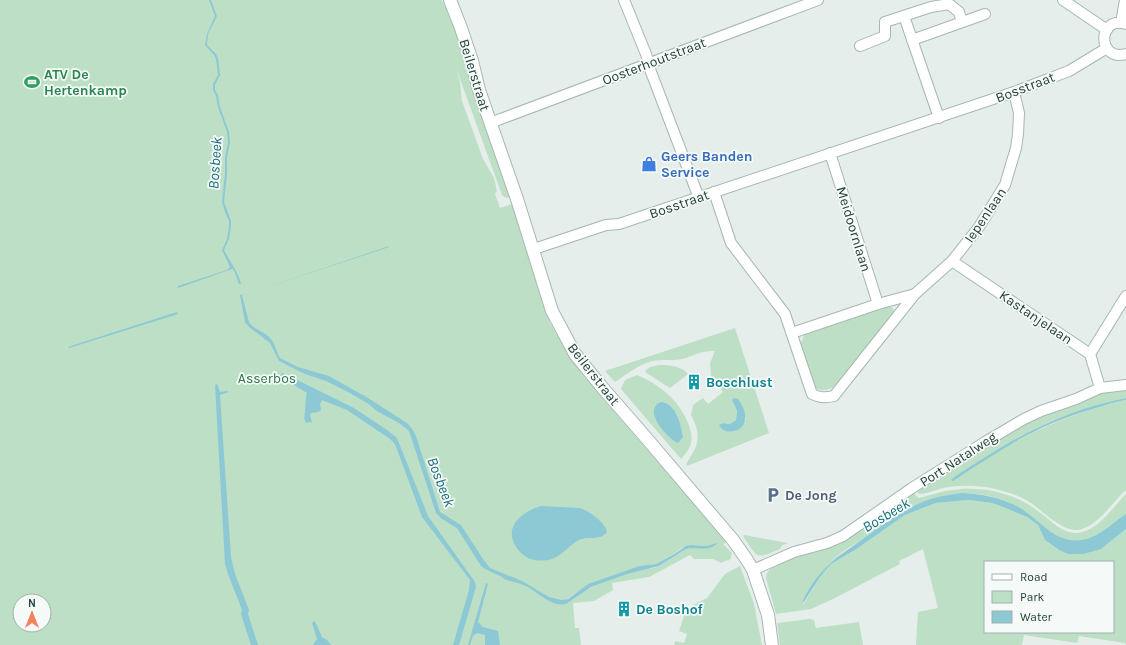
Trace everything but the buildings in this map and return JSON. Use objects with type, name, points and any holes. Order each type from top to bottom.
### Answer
[{"type":"street","name":"Beilerstraat","points":[[450,0],[461,28],[472,61],[479,90],[534,249],[552,311],[575,354],[733,540],[754,570],[768,615],[772,645]]},
{"type":"street","points":[[624,0],[646,54],[651,72],[699,198]]},
{"type":"street","name":"Oosterhoutstraat","points":[[490,123],[818,0]]},
{"type":"street","points":[[1063,0],[1107,30]]},
{"type":"street","points":[[1126,0],[1123,23],[1113,24],[1107,30],[1104,39],[1107,48],[1115,54],[1126,54]]},
{"type":"street","points":[[860,46],[885,36],[885,22],[931,7],[949,4],[958,12],[962,22]]},
{"type":"street","points":[[912,40],[985,14]]},
{"type":"street","points":[[904,16],[939,118]]},
{"type":"street","name":"Bosstraat","points":[[534,249],[606,225],[619,224],[699,198],[1014,92],[1069,70],[1107,48]]},
{"type":"street","name":"Iepenlaan","points":[[915,294],[878,304],[792,332],[808,386],[812,394],[825,398],[834,396],[915,294],[952,261],[979,227],[1005,185],[1016,148],[1019,113],[1014,92]]},
{"type":"street","name":"Meidoornlaan","points":[[830,153],[878,304]]},
{"type":"street","points":[[714,192],[731,243],[780,306],[792,332]]},
{"type":"street","name":"Kastanjelaan","points":[[952,261],[1090,354]]},
{"type":"street","points":[[1100,388],[1090,354],[1126,296]]},
{"type":"street","name":"Port Natalweg","points":[[754,570],[794,552],[827,543],[843,536],[912,488],[1007,428],[1041,411],[1076,399],[1100,388],[1126,385]]},
{"type":"green space","name":"Asserbos","points":[[0,0],[442,0],[456,31],[510,197],[506,198],[502,195],[456,68],[460,82],[462,101],[483,159],[494,178],[497,191],[495,194],[500,208],[512,204],[550,323],[568,355],[585,378],[727,542],[723,544],[732,553],[731,558],[728,561],[727,560],[721,563],[713,559],[694,559],[690,555],[649,577],[612,583],[613,590],[594,601],[573,603],[575,628],[579,628],[581,645],[0,645]],"holes":[[[716,543],[704,549],[686,549],[659,566],[638,570],[611,579],[585,590],[566,604],[564,600],[589,584],[639,566],[656,564],[673,555],[680,549],[691,545],[707,546]]]},
{"type":"green space","points":[[886,307],[892,307],[894,311],[893,315],[836,386],[824,390],[815,388],[806,366],[800,345],[805,334]]},
{"type":"green space","points":[[735,328],[769,433],[687,466],[686,464],[694,451],[698,440],[697,429],[691,415],[693,405],[703,398],[708,404],[723,392],[711,376],[710,363],[715,351],[702,352],[682,359],[657,360],[648,362],[615,382],[605,371]],"holes":[[[733,403],[746,418],[742,426],[735,431],[730,432],[720,427],[723,423],[730,424],[736,420],[737,411]]]},
{"type":"green space","points":[[660,365],[679,368],[688,374],[670,388],[645,372],[650,367]]},
{"type":"green space","points":[[637,375],[653,383],[674,400],[684,414],[692,438],[688,450],[681,459],[621,389],[625,380]],"holes":[[[676,414],[677,417],[668,435],[655,419]]]},
{"type":"green space","points":[[1126,390],[1126,398],[1087,409],[1051,422],[999,448],[951,480],[1004,448],[1039,430],[1076,414],[1126,400],[1126,490],[1098,520],[1091,525],[1077,530],[1065,527],[1058,524],[1026,500],[991,488],[959,486],[919,494],[915,489],[934,481],[981,449],[1025,423],[1098,393]]},
{"type":"green space","points":[[961,489],[976,489],[1004,494],[1027,504],[1063,530],[1074,533],[1088,530],[1099,523],[1126,494],[1126,514],[1095,536],[1081,541],[1073,541],[1064,539],[1047,530],[1014,505],[986,495],[967,493],[932,499],[901,515],[847,548],[837,556],[817,578],[802,604],[803,605],[820,577],[831,564],[855,550],[905,515],[936,503],[969,500],[992,503],[1027,517],[1038,525],[1045,540],[1059,550],[1101,549],[1126,529],[1126,645],[1125,643],[1079,636],[1077,643],[1024,635],[1022,645],[916,645],[918,612],[938,608],[923,549],[899,561],[900,564],[811,609],[776,614],[766,575],[772,568],[779,565],[778,562],[848,538],[902,502],[912,492],[919,498],[945,491]]},
{"type":"green space","points":[[743,536],[787,544],[782,545],[780,549],[772,553],[761,556],[755,553]]},
{"type":"green space","points":[[740,566],[754,604],[762,645],[674,645],[675,641],[684,643],[687,634],[679,631],[686,610],[707,598],[725,574]]},
{"type":"green space","points":[[810,619],[814,620],[816,628],[859,622],[863,645],[780,645],[777,623]]},
{"type":"water","points":[[209,0],[211,0],[217,16],[208,34],[207,45],[218,58],[220,75],[215,85],[215,90],[218,95],[220,107],[229,132],[230,142],[227,158],[224,202],[231,221],[231,226],[229,239],[224,250],[240,279],[241,284],[239,284],[234,270],[232,269],[178,288],[178,286],[227,270],[230,267],[222,250],[227,239],[229,226],[229,221],[222,202],[225,158],[228,142],[227,132],[213,90],[213,84],[218,75],[216,59],[205,45],[207,34],[215,16]]},
{"type":"water","points":[[389,246],[389,247],[262,289]]},
{"type":"water","points":[[248,293],[242,295],[249,322],[270,338],[274,343],[280,358],[298,367],[329,376],[368,398],[407,423],[416,436],[440,512],[461,525],[490,568],[522,581],[549,597],[561,600],[568,599],[588,584],[639,566],[656,564],[686,546],[707,546],[717,544],[713,547],[705,549],[686,549],[659,566],[627,574],[591,587],[566,604],[555,604],[522,584],[504,579],[485,569],[481,566],[457,528],[442,519],[436,513],[409,431],[399,423],[348,392],[326,381],[305,374],[279,361],[270,343],[249,327],[245,322],[240,295]]},
{"type":"water","points":[[177,312],[178,314],[69,348],[68,347]]},
{"type":"water","points":[[283,373],[354,408],[397,438],[428,516],[475,582],[476,587],[459,645],[453,645],[469,590],[470,580],[422,517],[395,444],[347,410],[322,400],[320,404],[321,410],[311,413],[310,415],[312,422],[306,423],[304,416],[307,393],[281,377],[280,375]]},
{"type":"water","points":[[217,384],[220,392],[229,392],[220,395],[231,557],[235,574],[249,610],[248,614],[258,645],[251,645],[241,614],[242,610],[225,564],[215,385]]},
{"type":"water","points":[[734,398],[738,399],[744,409],[744,424],[739,429],[728,431],[719,425],[723,423],[730,424],[736,420],[737,411],[732,400]]},
{"type":"water","points":[[1126,398],[1126,400],[1115,402],[1057,421],[1021,438],[953,481],[951,480],[999,449],[1033,430],[1069,414],[1107,402]]},
{"type":"water","points":[[661,402],[670,406],[677,415],[683,437],[678,443],[663,430],[655,417],[654,408]]},
{"type":"water","points":[[962,493],[976,494],[1005,501],[1026,512],[1055,534],[1071,540],[1087,539],[1105,530],[1126,514],[1126,529],[1101,549],[1083,554],[1068,554],[1059,550],[1045,540],[1038,525],[1027,517],[1003,507],[992,503],[969,500],[936,503],[905,515],[855,550],[831,564],[820,577],[802,605],[804,598],[812,584],[823,571],[840,555],[869,534],[920,503],[946,495]]},
{"type":"water","points":[[541,506],[583,509],[600,521],[606,528],[607,532],[598,538],[579,540],[552,559],[531,559],[522,554],[516,546],[513,541],[512,532],[515,523],[521,516]]},
{"type":"water","points":[[486,583],[488,584],[478,622],[483,627],[498,631],[500,645],[485,645],[485,635],[477,633],[473,636],[470,645],[468,645]]},
{"type":"water","points":[[314,621],[322,637],[331,645],[313,645],[317,639],[312,623]]},
{"type":"place","name":"ATV De Hertenkamp","points":[[32,82]]},
{"type":"place","name":"Geers Banden Service","points":[[649,164]]},
{"type":"place","name":"Boschlust","points":[[694,382]]},
{"type":"place","name":"De Jong","points":[[773,495]]},
{"type":"place","name":"De Boshof","points":[[624,609]]},
{"type":"water label","name":"Bosbeek","points":[[215,163]]},
{"type":"water label","name":"Bosbeek","points":[[441,482]]},
{"type":"water label","name":"Bosbeek","points":[[886,515]]}]
